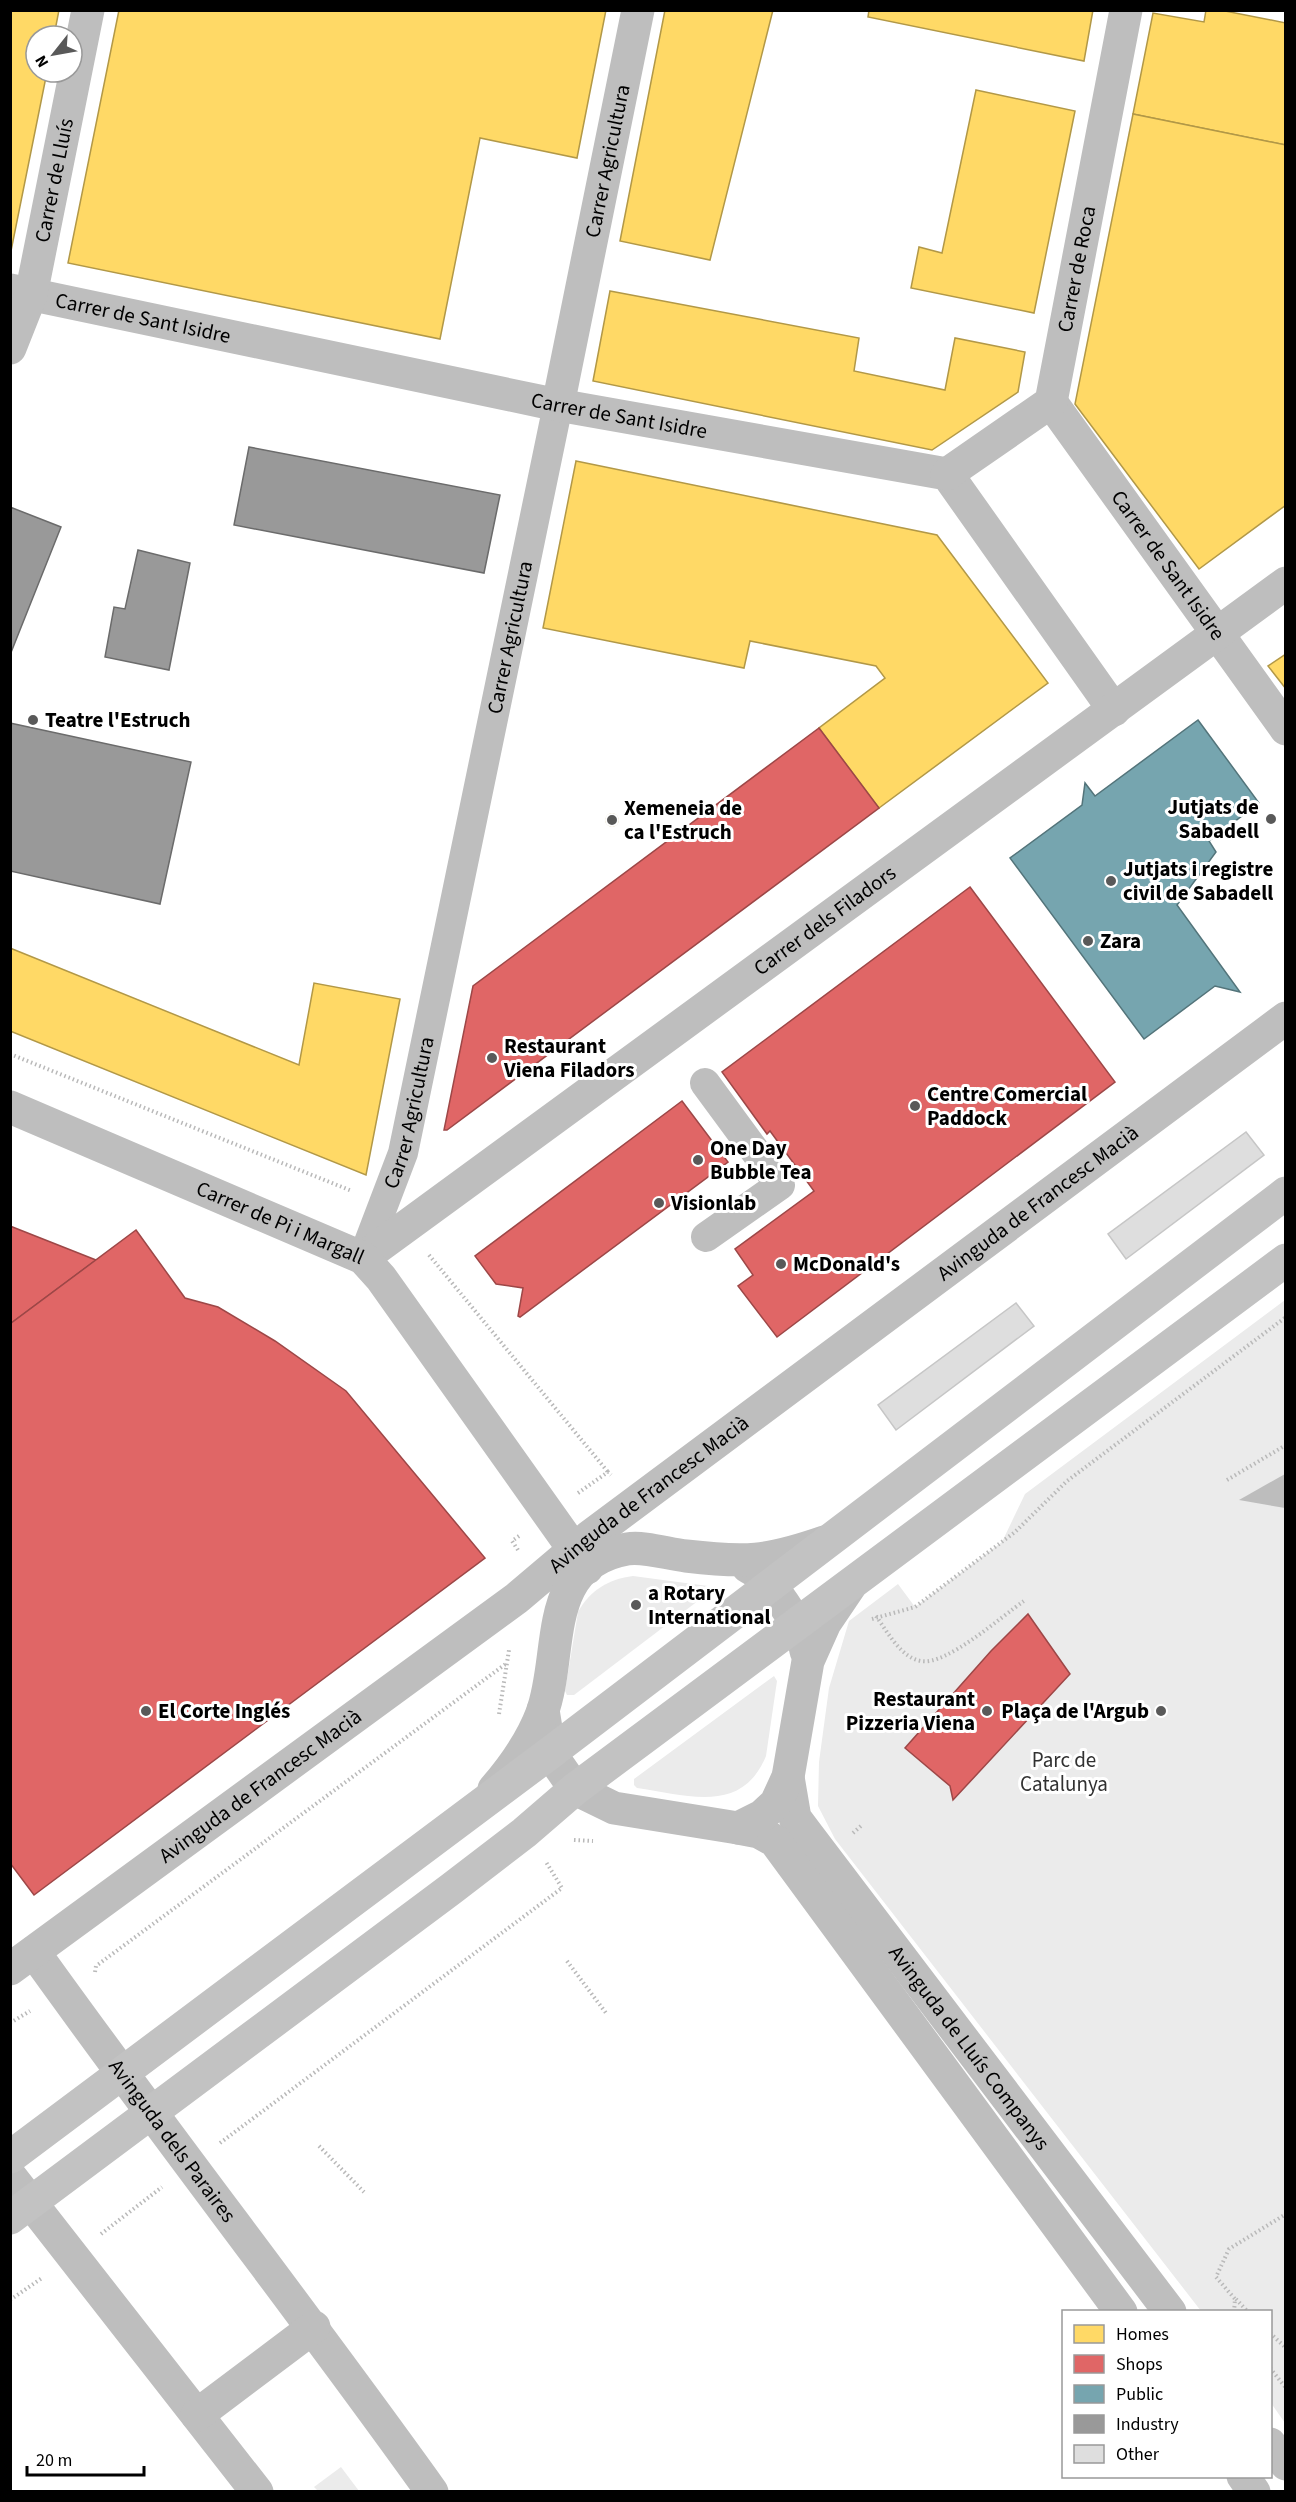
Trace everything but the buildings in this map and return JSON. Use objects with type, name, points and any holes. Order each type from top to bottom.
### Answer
[{"type":"main road","name":"Avinguda de Francesc Macià","points":[[10,2157],[550,1753],[1286,1193]]},
{"type":"main road","name":"Avinguda de Francesc Macià","points":[[21,2210],[152,2112],[532,1843],[575,1789],[1286,1260]]},
{"type":"street","name":"Carrer de Lluís","points":[[10,348],[88,10]]},
{"type":"street","name":"Carrer Agricultura","points":[[363,1258],[403,1153],[638,10]]},
{"type":"street","name":"Carrer de Roca","points":[[1051,402],[1126,10]]},
{"type":"street","name":"Carrer de Sant Isidre","points":[[21,293],[558,405],[947,474]]},
{"type":"street","name":"Carrer de Sant Isidre","points":[[1051,402],[1286,729]]},
{"type":"street","points":[[1051,402],[947,474],[1114,710]]},
{"type":"street","name":"Carrer dels Filadors","points":[[363,1258],[1286,583]]},
{"type":"street","name":"Avinguda de Francesc Macià","points":[[22,1960],[517,1598],[581,1558],[1286,1018]]},
{"type":"street","points":[[705,1083],[780,1185],[706,1237]]},
{"type":"street","name":"Carrer de Pi i Margall","points":[[10,1107],[363,1258],[381,1278],[581,1558]]},
{"type":"street","name":"Avinguda de Francesc Macià","points":[[581,1558],[605,1556],[628,1549],[734,1562],[764,1560],[828,1540]]},
{"type":"street","name":"Avinguda de Francesc Macià","points":[[479,1806],[514,1766],[529,1743],[543,1710],[563,1597],[581,1558]]},
{"type":"street","name":"Avinguda de Francesc Macià","points":[[734,1562],[752,1569],[769,1585],[804,1638],[808,1661]]},
{"type":"street","name":"Avinguda de Francesc Macià","points":[[543,1710],[550,1753],[575,1789],[614,1808],[728,1829],[738,1828],[762,1816],[776,1803],[788,1777],[808,1661],[825,1623],[852,1583]]},
{"type":"street","name":"Avinguda de Lluís Companys","points":[[788,1777],[795,1818],[1168,2310]]},
{"type":"street","name":"Avinguda de Francesc Macià","points":[[532,1843],[565,1817],[614,1808]]},
{"type":"street","name":"Avinguda de Lluís Companys","points":[[738,1828],[759,1832],[775,1841],[1120,2310]]},
{"type":"street","name":"Avinguda dels Paraires","points":[[22,1960],[152,2112],[314,2327],[432,2492]]},
{"type":"street","points":[[10,2176],[21,2210],[74,2255],[257,2492]]},
{"type":"street","points":[[197,2415],[314,2327]]},
{"type":"street","points":[[1272,2446],[1286,2464]]},
{"type":"street","points":[[1244,2478],[1254,2492]]},
{"type":"path","points":[[868,1620],[915,1607],[1015,1532],[1067,1481],[1286,1317]]},
{"type":"path","points":[[1227,1480],[1286,1445]]},
{"type":"path","points":[[877,1618],[898,1647],[921,1661],[942,1658],[1024,1601]]},
{"type":"path","points":[[94,1980],[96,1966],[508,1662]]},
{"type":"path","points":[[567,1840],[602,1841]]},
{"type":"path","points":[[10,2300],[74,2255],[192,2164],[562,1888],[532,1843]]},
{"type":"path","points":[[567,1961],[606,2013]]},
{"type":"path","points":[[318,2146],[364,2192]]},
{"type":"path","points":[[1246,2310],[1216,2277],[1230,2249],[1286,2214]]},
{"type":"path","points":[[1234,2310],[1235,2299]]},
{"type":"path","points":[[1272,2335],[1286,2348]]},
{"type":"path","points":[[1272,2370],[1286,2388]]},
{"type":"green space","name":"Parc de Catalunya","points":[[1285,1300],[1285,2423],[1272,2404],[1272,2310],[1200,2310],[835,1839],[818,1806],[819,1762],[829,1688],[849,1621],[898,1584],[915,1607],[1002,1542],[1025,1494]]},
{"type":"green space","points":[[633,1576],[708,1586],[711,1591],[574,1695],[567,1695],[565,1691],[578,1612],[588,1598],[601,1587]]},
{"type":"green space","points":[[774,1676],[777,1681],[766,1756],[756,1775],[743,1787],[728,1794],[693,1797],[637,1788],[634,1785],[634,1779]]},
{"type":"green space","points":[[341,2467],[359,2491],[318,2491],[314,2487]]},
{"type":"shaded area","points":[[1285,1474],[1285,1508],[1239,1500]]},
{"type":"place","name":"Teatre l'Estruch","points":[[33,720]]},
{"type":"place","name":"Jutjats de Sabadell","points":[[1271,819]]},
{"type":"place","name":"Xemeneia de ca l'Estruch","points":[[612,820]]},
{"type":"place","name":"Jutjats i registre civil de Sabadell","points":[[1111,881]]},
{"type":"place","name":"Zara","points":[[1088,941]]},
{"type":"place","name":"Restaurant Viena Filadors","points":[[492,1058]]},
{"type":"place","name":"Centre Comercial Paddock","points":[[915,1106]]},
{"type":"place","name":"One Day Bubble Tea","points":[[698,1160]]},
{"type":"place","name":"Visionlab","points":[[659,1203]]},
{"type":"place","name":"McDonald's","points":[[781,1264]]},
{"type":"place","name":"a Rotary International","points":[[636,1605]]},
{"type":"place","name":"El Corte Inglés","points":[[146,1711]]},
{"type":"place","name":"Restaurant Pizzeria Viena","points":[[987,1711]]},
{"type":"place","name":"Plaça de l'Argub","points":[[1161,1711]]}]
